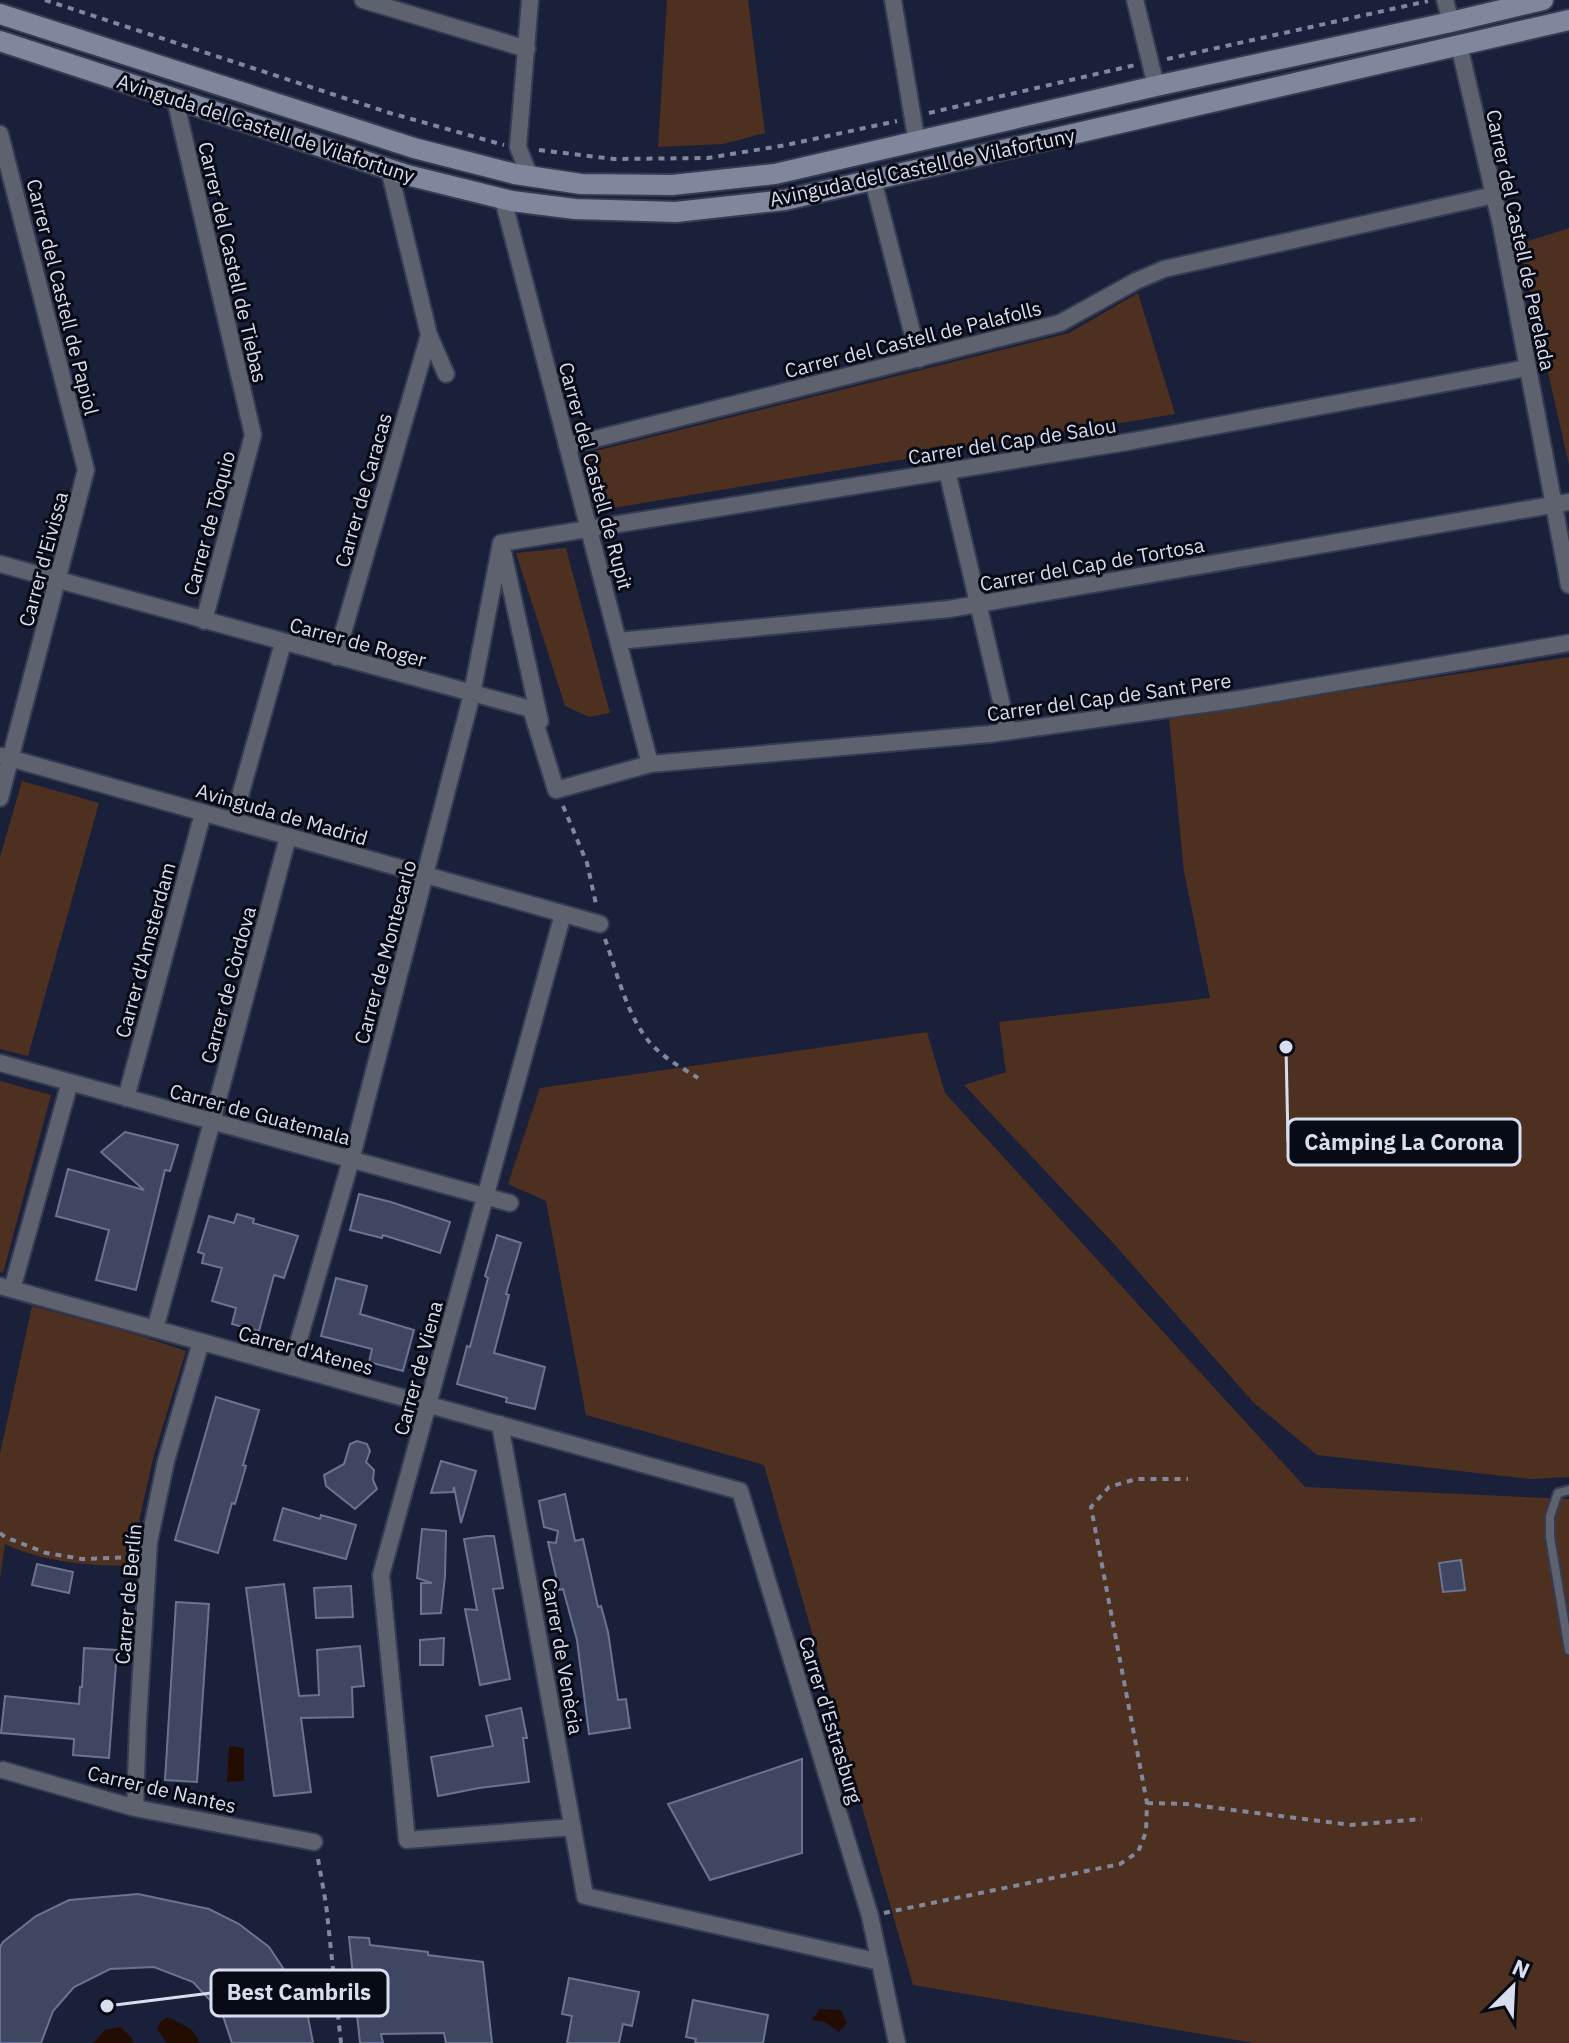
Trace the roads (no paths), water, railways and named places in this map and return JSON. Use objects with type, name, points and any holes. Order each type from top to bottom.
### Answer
[{"type":"street","points":[[363,0],[527,49]]},
{"type":"street","points":[[530,0],[518,147],[530,177]]},
{"type":"street","points":[[893,0],[917,143]]},
{"type":"street","points":[[1135,0],[1156,86]]},
{"type":"street","points":[[1445,0],[1451,22]]},
{"type":"street","name":"Avinguda del Castell de Vilafortuny","points":[[0,14],[414,148],[515,174],[581,184],[672,185],[775,174],[1543,0]]},
{"type":"street","name":"Avinguda del Castell de Vilafortuny","points":[[0,41],[389,169],[503,199],[575,209],[676,212],[785,200],[1569,20]]},
{"type":"street","name":"Carrer del Castell de Perelada","points":[[1459,45],[1494,195],[1527,368],[1561,504],[1569,585]]},
{"type":"street","name":"Carrer del Castell de Tiebas","points":[[175,99],[253,435]]},
{"type":"street","name":"Carrer del Castell de Papiol","points":[[0,134],[86,470]]},
{"type":"street","points":[[389,169],[429,335],[446,374]]},
{"type":"street","points":[[873,180],[919,359]]},
{"type":"street","name":"Carrer del Castell de Palafolls","points":[[567,446],[1060,323],[1164,269],[1494,195]]},
{"type":"street","name":"Carrer del Castell de Rupit","points":[[503,199],[650,764]]},
{"type":"street","name":"Carrer de Caracas","points":[[336,657],[429,335]]},
{"type":"street","name":"Carrer del Cap de Salou","points":[[501,543],[1133,441],[1527,368]]},
{"type":"street","name":"Carrer de Tòquio","points":[[204,621],[253,435]]},
{"type":"street","name":"Carrer d'Eivissa","points":[[0,798],[5,757],[59,581],[86,470]]},
{"type":"street","points":[[947,471],[1008,731]]},
{"type":"street","name":"Carrer del Cap de Tortosa","points":[[618,641],[949,609],[1561,504]]},
{"type":"street","points":[[501,543],[556,790],[650,764]]},
{"type":"street","name":"Carrer de Montecarlo","points":[[291,1367],[351,1160],[472,694],[501,543]]},
{"type":"street","name":"Carrer de Roger","points":[[0,564],[531,709],[556,790]]},
{"type":"street","points":[[233,821],[283,643]]},
{"type":"street","name":"Carrer del Cap de Sant Pere","points":[[650,764],[1008,731],[1240,699],[1569,643]]},
{"type":"street","name":"Avinguda de Madrid","points":[[5,757],[600,924]]},
{"type":"street","name":"Carrer d'Amsterdam","points":[[126,1098],[203,813]]},
{"type":"street","name":"Carrer de Còrdova","points":[[155,1329],[288,837]]},
{"type":"street","name":"Carrer de Viena","points":[[563,914],[381,1575],[407,1840],[573,1827]]},
{"type":"street","name":"Carrer de Guatemala","points":[[0,1063],[510,1203]]},
{"type":"street","points":[[6,1288],[70,1082]]},
{"type":"street","name":"Carrer d'Atenes","points":[[6,1288],[740,1491]]},
{"type":"street","name":"Carrer de Berlín","points":[[135,1808],[149,1542],[166,1461],[201,1342]]},
{"type":"street","name":"Carrer de Venècia","points":[[500,1424],[585,1896],[880,1962]]},
{"type":"street","name":"Carrer d'Estrasburg","points":[[740,1491],[870,1916],[897,2043]]},
{"type":"street","name":"Carrer de Nantes","points":[[3,1770],[135,1808],[314,1842]]},
{"type":"lane","points":[[1569,1490],[1558,1493],[1550,1516],[1550,1537],[1569,1650]]},
{"type":"place","name":"Càmping La Corona","points":[[1286,1047]]},
{"type":"place","name":"Best Cambrils","points":[[107,2006]]}]
